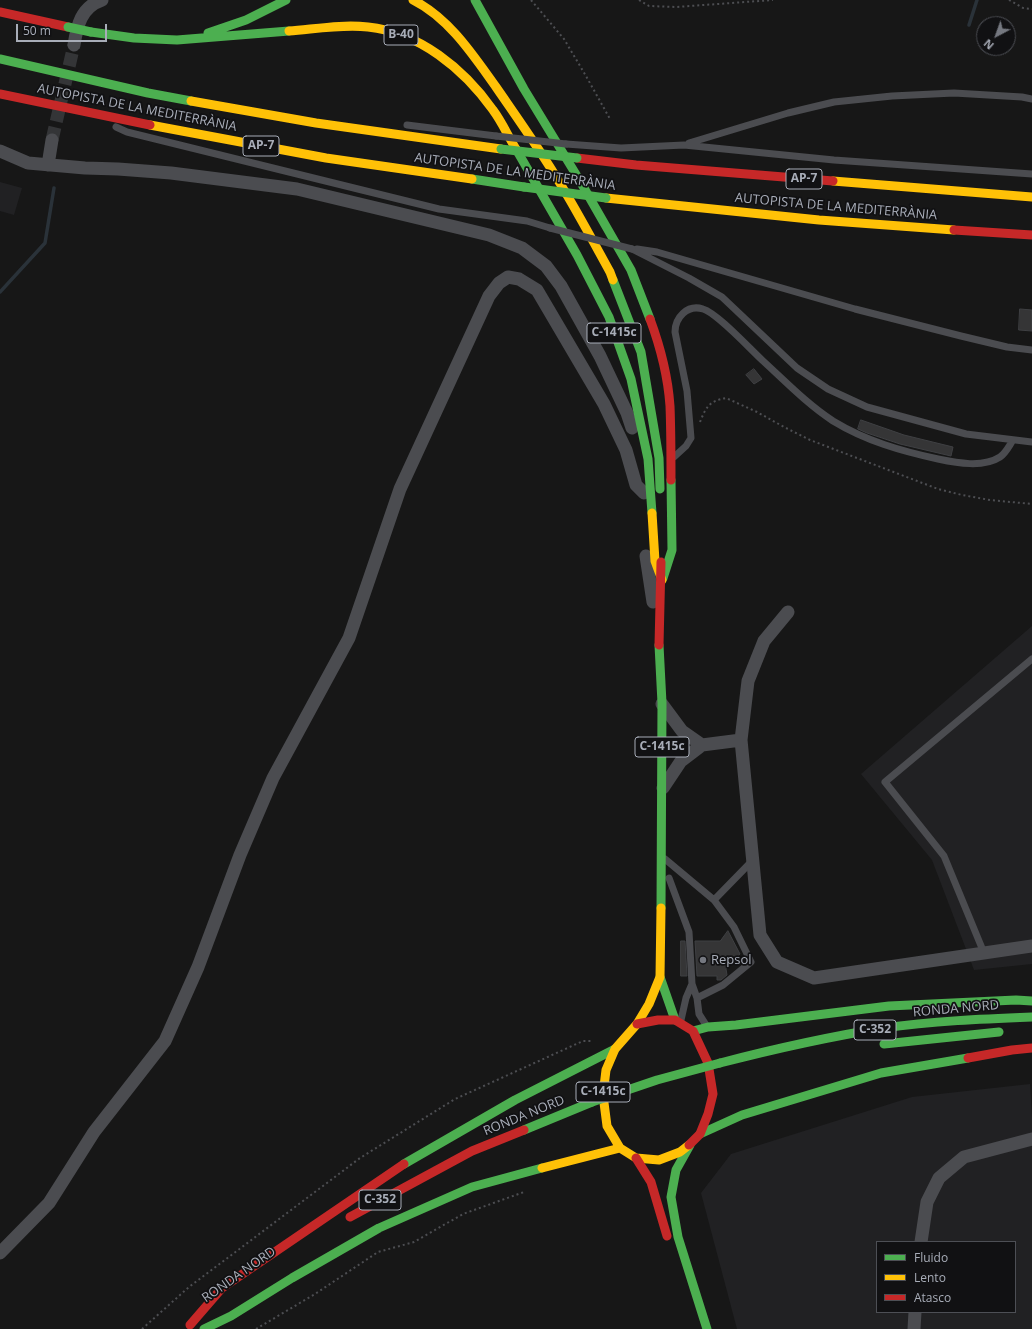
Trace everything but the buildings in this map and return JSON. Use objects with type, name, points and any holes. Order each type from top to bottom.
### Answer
[{"type":"main road","points":[[0,12],[91,32],[122,37],[144,39],[193,39],[246,20],[286,0]]},
{"type":"main road","name":"C-1415c","points":[[413,0],[423,5],[443,21],[472,55],[523,125],[560,184],[610,272],[641,352],[659,458],[662,580],[659,638],[662,703],[660,977],[649,1004],[637,1024],[615,1049],[606,1070],[603,1095],[608,1126],[620,1148],[636,1158],[651,1182],[669,1242]]},
{"type":"main road","points":[[472,0],[480,27]]},
{"type":"main road","name":"C-1415c","points":[[475,0],[524,89],[580,181],[633,276],[656,335],[664,367],[670,405],[672,550],[662,580]]},
{"type":"main road","name":"B-40","points":[[193,39],[347,26],[369,27],[394,33],[427,47],[452,64],[493,110]]},
{"type":"main road","name":"AUTOPISTA DE LA MEDITERRÀNIA","points":[[0,59],[148,93],[316,123],[501,149],[644,166],[1032,197]]},
{"type":"main road","name":"C-1415c","points":[[504,83],[523,125]]},
{"type":"main road","name":"AUTOPISTA DE LA MEDITERRÀNIA","points":[[0,94],[326,158],[524,187],[606,198],[835,222],[1032,235]]},
{"type":"main road","name":"C-1415c","points":[[493,110],[577,255],[609,317],[631,379],[648,459],[655,561],[662,580]]},
{"type":"main road","name":"C-1415c","points":[[660,977],[678,1022]]},
{"type":"main road","points":[[637,1024],[658,1020],[678,1022],[693,1031],[708,1027],[736,1025],[889,1006],[1016,1000],[1032,1001]]},
{"type":"main road","name":"RONDA NORD","points":[[340,1223],[472,1151],[592,1102],[657,1080],[776,1048],[884,1028],[961,1020],[1032,1017]]},
{"type":"main road","name":"C-1415c","points":[[636,1158],[659,1160],[680,1152],[690,1145],[700,1134],[708,1114],[713,1094],[708,1063],[693,1031]]},
{"type":"main road","name":"RONDA NORD","points":[[878,1044],[1006,1031]]},
{"type":"main road","points":[[700,1134],[742,1115],[881,1072],[1032,1048]]},
{"type":"main road","points":[[188,1327],[222,1288],[405,1164],[515,1100],[615,1049]]},
{"type":"main road","points":[[698,1082],[720,1076]]},
{"type":"main road","points":[[594,1116],[616,1108]]},
{"type":"main road","name":"C-1415c","points":[[690,1145],[676,1170],[671,1197],[678,1237],[707,1329]]},
{"type":"main road","points":[[204,1329],[232,1316],[292,1278],[379,1228],[465,1190],[620,1148]]},
{"type":"main road","name":"RONDA NORD","points":[[204,1329],[256,1290]]},
{"type":"main road","name":"RONDA NORD","points":[[188,1327],[222,1302]]},
{"type":"street","points":[[74,45],[82,16],[92,4],[102,0]]},
{"type":"street","points":[[48,165],[52,140]]},
{"type":"street","points":[[0,151],[28,163],[85,168],[118,168],[297,189],[489,235],[522,248],[546,266],[561,286],[600,356],[627,413],[640,452],[644,477],[646,563],[659,638]]},
{"type":"street","points":[[0,1253],[49,1203],[94,1132],[165,1041],[198,967],[240,854],[273,778],[349,638],[400,490],[489,296],[499,283],[508,276],[519,279],[537,290],[604,404],[626,450],[636,485],[644,493]]},
{"type":"street","points":[[788,612],[764,641],[748,681],[741,740],[760,935],[777,962],[814,978],[1032,946]]},
{"type":"street","points":[[662,703],[682,731],[702,745]]},
{"type":"street","points":[[661,790],[681,761],[702,745],[741,740]]},
{"type":"street","points":[[921,1241],[927,1202],[939,1178],[964,1157],[1032,1139]]},
{"type":"street","points":[[914,1329],[915,1313]]},
{"type":"lane","points":[[684,145],[788,113],[834,102],[892,96],[954,93],[1022,97],[1032,99]]},
{"type":"lane","points":[[210,104],[241,102]]},
{"type":"lane","points":[[73,109],[127,132],[439,209],[527,222],[632,249],[657,252],[855,309],[1007,347],[1032,350]]},
{"type":"lane","points":[[402,124],[566,144],[621,148],[684,145],[842,160],[1032,174]]},
{"type":"lane","points":[[632,249],[689,278],[722,298],[797,368],[828,389],[867,407],[966,434],[1032,442]]},
{"type":"lane","points":[[671,460],[692,438],[687,391],[675,327],[679,316],[694,308],[702,309],[714,315],[813,406],[833,421],[860,435],[896,449],[951,462],[983,463],[1000,457],[1013,440]]},
{"type":"lane","points":[[984,953],[944,856],[885,782],[1032,659]]},
{"type":"lane","points":[[662,857],[714,900],[734,927],[751,962],[723,985],[697,998]]},
{"type":"lane","points":[[662,857],[689,932],[692,984],[697,998],[699,1014],[708,1027]]},
{"type":"lane","points":[[714,900],[753,860]]},
{"type":"lane","points":[[678,1022],[692,984]]},
{"type":"path","points":[[531,0],[564,39],[610,119]]},
{"type":"path","points":[[638,0],[649,6],[676,7],[773,0]]},
{"type":"path","points":[[1009,0],[1023,8],[1032,9]]},
{"type":"path","points":[[692,438],[706,408],[712,403],[726,398],[757,412],[784,428],[810,440],[938,489],[990,500],[1032,504]]},
{"type":"path","points":[[142,1329],[189,1288],[360,1158],[455,1099],[583,1041],[598,1042]]},
{"type":"path","points":[[256,1329],[315,1294],[378,1252],[414,1242],[463,1214],[527,1191]]},
{"type":"shaded area","points":[[0,182],[22,188],[14,215],[0,211]]},
{"type":"shaded area","points":[[1032,626],[1032,964],[974,970],[932,860],[861,774]]},
{"type":"shaded area","points":[[1030,1084],[1032,1117],[1032,1329],[737,1329],[701,1193],[731,1154],[912,1097]]},
{"type":"waterway","points":[[969,25],[977,0]]},
{"type":"waterway","points":[[0,292],[45,243],[54,188]]},
{"type":"tunnel","points":[[52,140],[74,45]]},
{"type":"traffic: fast","points":[[208,33],[246,20],[286,0]]},
{"type":"traffic: fast","points":[[475,0],[524,89],[580,181],[631,270],[650,319]]},
{"type":"traffic: fast","points":[[68,27],[91,32]]},
{"type":"traffic: fast","points":[[91,32],[134,38],[177,40],[289,31]]},
{"type":"traffic: fast","points":[[0,59],[148,93],[191,101]]},
{"type":"traffic: fast","points":[[501,149],[577,158]]},
{"type":"traffic: fast","points":[[516,149],[577,255],[609,317],[631,379],[648,459],[652,513]]},
{"type":"traffic: fast","points":[[472,179],[524,187]]},
{"type":"traffic: fast","points":[[524,187],[606,198]]},
{"type":"traffic: fast","points":[[613,280],[641,352],[659,458],[660,489]]},
{"type":"traffic: fast","points":[[663,578],[672,550],[671,480]]},
{"type":"traffic: fast","points":[[659,645],[662,703],[661,908]]},
{"type":"traffic: fast","points":[[660,977],[675,1020]]},
{"type":"traffic: fast","points":[[693,1031],[708,1027],[736,1025],[889,1006],[1016,1000],[1032,1001]]},
{"type":"traffic: fast","points":[[720,1063],[842,1035],[883,1028],[939,1022],[1032,1017]]},
{"type":"traffic: fast","points":[[884,1044],[999,1032]]},
{"type":"traffic: fast","points":[[404,1164],[515,1100],[615,1049]]},
{"type":"traffic: fast","points":[[700,1134],[742,1115],[881,1073],[968,1058]]},
{"type":"traffic: fast","points":[[592,1102],[657,1080],[720,1063]]},
{"type":"traffic: fast","points":[[524,1130],[592,1102]]},
{"type":"traffic: fast","points":[[690,1145],[676,1170],[671,1197],[678,1237],[707,1329]]},
{"type":"traffic: fast","points":[[204,1329],[231,1316],[292,1278],[379,1228],[472,1187],[542,1168]]},
{"type":"traffic: slow","points":[[413,0],[426,8],[449,27],[469,50],[487,75],[553,172],[586,228],[613,280]]},
{"type":"traffic: slow","points":[[289,31],[338,26],[358,26],[387,30],[405,36],[439,55],[468,80],[496,115],[516,149]]},
{"type":"traffic: slow","points":[[191,101],[316,123],[501,149]]},
{"type":"traffic: slow","points":[[150,125],[326,158],[472,179]]},
{"type":"traffic: slow","points":[[833,181],[1032,197]]},
{"type":"traffic: slow","points":[[606,198],[819,220],[954,230]]},
{"type":"traffic: slow","points":[[652,513],[655,561],[662,580]]},
{"type":"traffic: slow","points":[[661,908],[660,977],[649,1004],[637,1024],[615,1049],[606,1070],[603,1095],[607,1126],[620,1148],[636,1158],[659,1160],[680,1152],[689,1145]]},
{"type":"traffic: slow","points":[[542,1168],[620,1148]]},
{"type":"traffic: jam","points":[[0,12],[68,27]]},
{"type":"traffic: jam","points":[[0,94],[150,125]]},
{"type":"traffic: jam","points":[[577,158],[636,165],[833,181]]},
{"type":"traffic: jam","points":[[954,230],[1032,235]]},
{"type":"traffic: jam","points":[[650,319],[663,362],[669,395],[671,425],[671,480]]},
{"type":"traffic: jam","points":[[659,645],[661,562]]},
{"type":"traffic: jam","points":[[637,1024],[658,1020],[675,1020],[693,1031],[708,1063],[713,1094],[708,1114],[700,1134],[689,1145]]},
{"type":"traffic: jam","points":[[968,1058],[1032,1048]]},
{"type":"traffic: jam","points":[[350,1217],[472,1151],[524,1130]]},
{"type":"traffic: jam","points":[[636,1158],[651,1182],[667,1236]]},
{"type":"traffic: jam","points":[[190,1325],[222,1288],[404,1164]]},
{"type":"place","name":"Repsol","points":[[703,960]]}]
